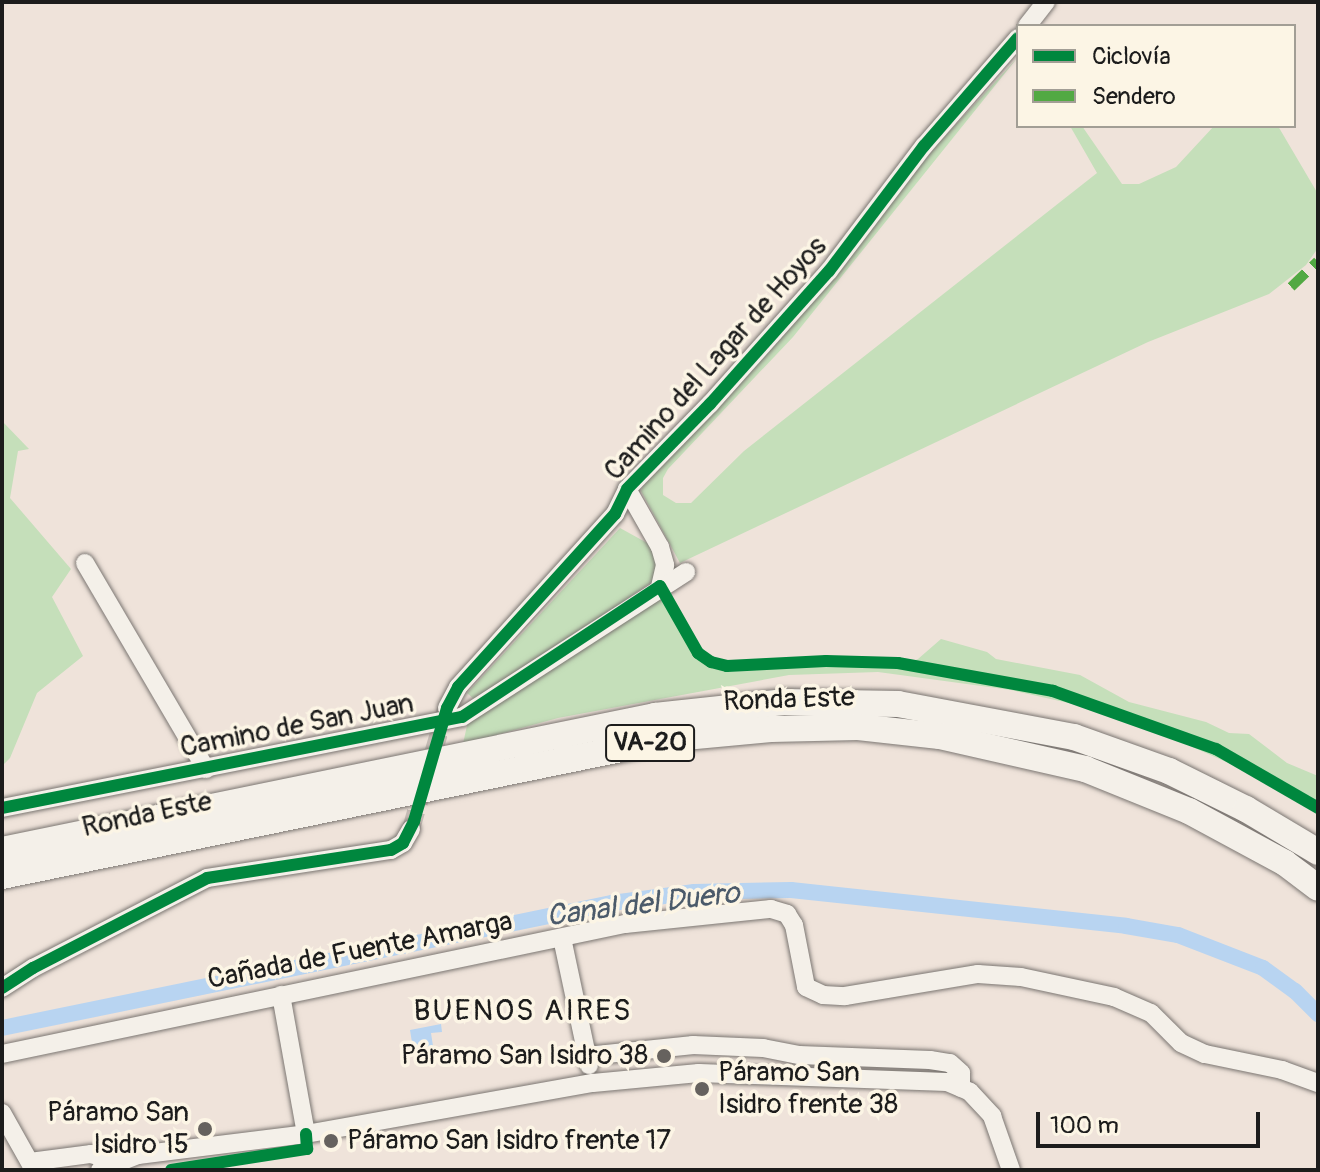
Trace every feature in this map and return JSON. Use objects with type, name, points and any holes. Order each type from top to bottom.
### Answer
[{"type":"highway","name":"Ronda Este","points":[[2,850],[655,716],[783,702],[898,704],[1074,737],[1169,771],[1246,809],[1318,852]]},
{"type":"highway","name":"Ronda Este","points":[[2,876],[674,738],[771,729],[858,727],[940,736],[1085,769],[1189,811],[1285,863],[1318,888]]},
{"type":"street","points":[[1029,24],[1046,2]]},
{"type":"street","name":"Camino del Lagar de Hoyos","points":[[447,708],[458,687],[615,514],[627,489],[710,404],[829,271],[924,146],[958,111],[1016,40]]},
{"type":"street","name":"Camino del Lagar de Hoyos","points":[[627,489],[660,547],[665,565],[660,586]]},
{"type":"street","name":"Camino de San Juan","points":[[85,563],[206,769]]},
{"type":"street","name":"Camino de San Juan","points":[[2,808],[462,717],[686,572]]},
{"type":"street","points":[[2,988],[33,968],[207,878],[391,850],[403,843],[411,829]]},
{"type":"street","name":"Cañada de Fuente Amarga","points":[[2,1054],[562,938],[675,917],[771,909],[787,914],[794,925],[806,987],[823,995],[845,996],[978,974],[1021,977],[1114,997],[1151,1013],[1181,1043],[1205,1054],[1282,1070],[1318,1083]]},
{"type":"street","points":[[562,938],[593,1083]]},
{"type":"street","points":[[281,995],[306,1134]]},
{"type":"street","points":[[587,1056],[693,1045],[930,1060],[950,1063],[961,1073],[961,1088]]},
{"type":"street","points":[[2,1113],[32,1166],[91,1154],[108,1166],[593,1083],[699,1073],[921,1079],[947,1082],[970,1092],[992,1116],[1011,1170]]},
{"type":"green space","points":[[1016,59],[793,337],[668,469],[663,478],[663,495],[676,503],[691,503],[744,451],[1097,173],[1071,128],[1083,128],[1122,184],[1139,184],[1176,167],[1212,128],[1279,128],[1318,194],[1318,248],[1306,265],[1269,294],[1148,342],[680,563],[641,491],[643,485],[822,288],[938,144]]},
{"type":"green space","points":[[2,421],[29,449],[18,451],[10,498],[71,569],[52,597],[83,656],[37,693],[10,758],[2,766]]},
{"type":"green space","points":[[620,528],[649,544],[657,557],[657,575],[650,583],[477,702],[467,693]]},
{"type":"green space","points":[[660,596],[696,655],[713,666],[732,669],[837,665],[896,668],[918,659],[941,639],[987,652],[996,659],[1080,675],[1129,702],[1206,722],[1229,733],[1249,734],[1287,763],[1318,776],[1318,813],[1251,773],[1152,729],[1082,706],[1011,690],[878,672],[789,675],[558,718],[463,744],[469,716]]},
{"type":"water","points":[[441,1024],[442,1032],[431,1033],[433,1046],[413,1049],[410,1030]]},
{"type":"waterway","name":"Canal del Duero","points":[[2,1028],[612,903],[694,892],[791,890],[1126,926],[1178,935],[1263,968],[1295,991],[1318,1014]]},
{"type":"tunnel","points":[[411,829],[446,709]]},
{"type":"marked path","points":[[1291,287],[1318,261]]},
{"type":"cycle path","points":[[2,988],[33,968],[207,878],[391,850],[403,843],[414,821],[447,708],[458,687],[615,514],[627,489],[710,404],[829,271],[924,146],[1016,40]]},
{"type":"cycle path","points":[[2,808],[462,717],[660,586],[698,653],[711,662],[727,666],[826,661],[898,663],[1053,691],[1216,749],[1318,808]]},
{"type":"cycle path","points":[[171,1170],[307,1149],[306,1134]]},
{"type":"place","name":"Páramo San Isidro 38","points":[[664,1056]]},
{"type":"place","name":"Páramo San Isidro frente 38","points":[[702,1089]]},
{"type":"place","name":"Páramo San Isidro 15","points":[[205,1129]]},
{"type":"place","name":"Páramo San Isidro frente 17","points":[[331,1141]]},
{"type":"district","name":"BUENOS AIRES","points":[[523,1011]]}]
